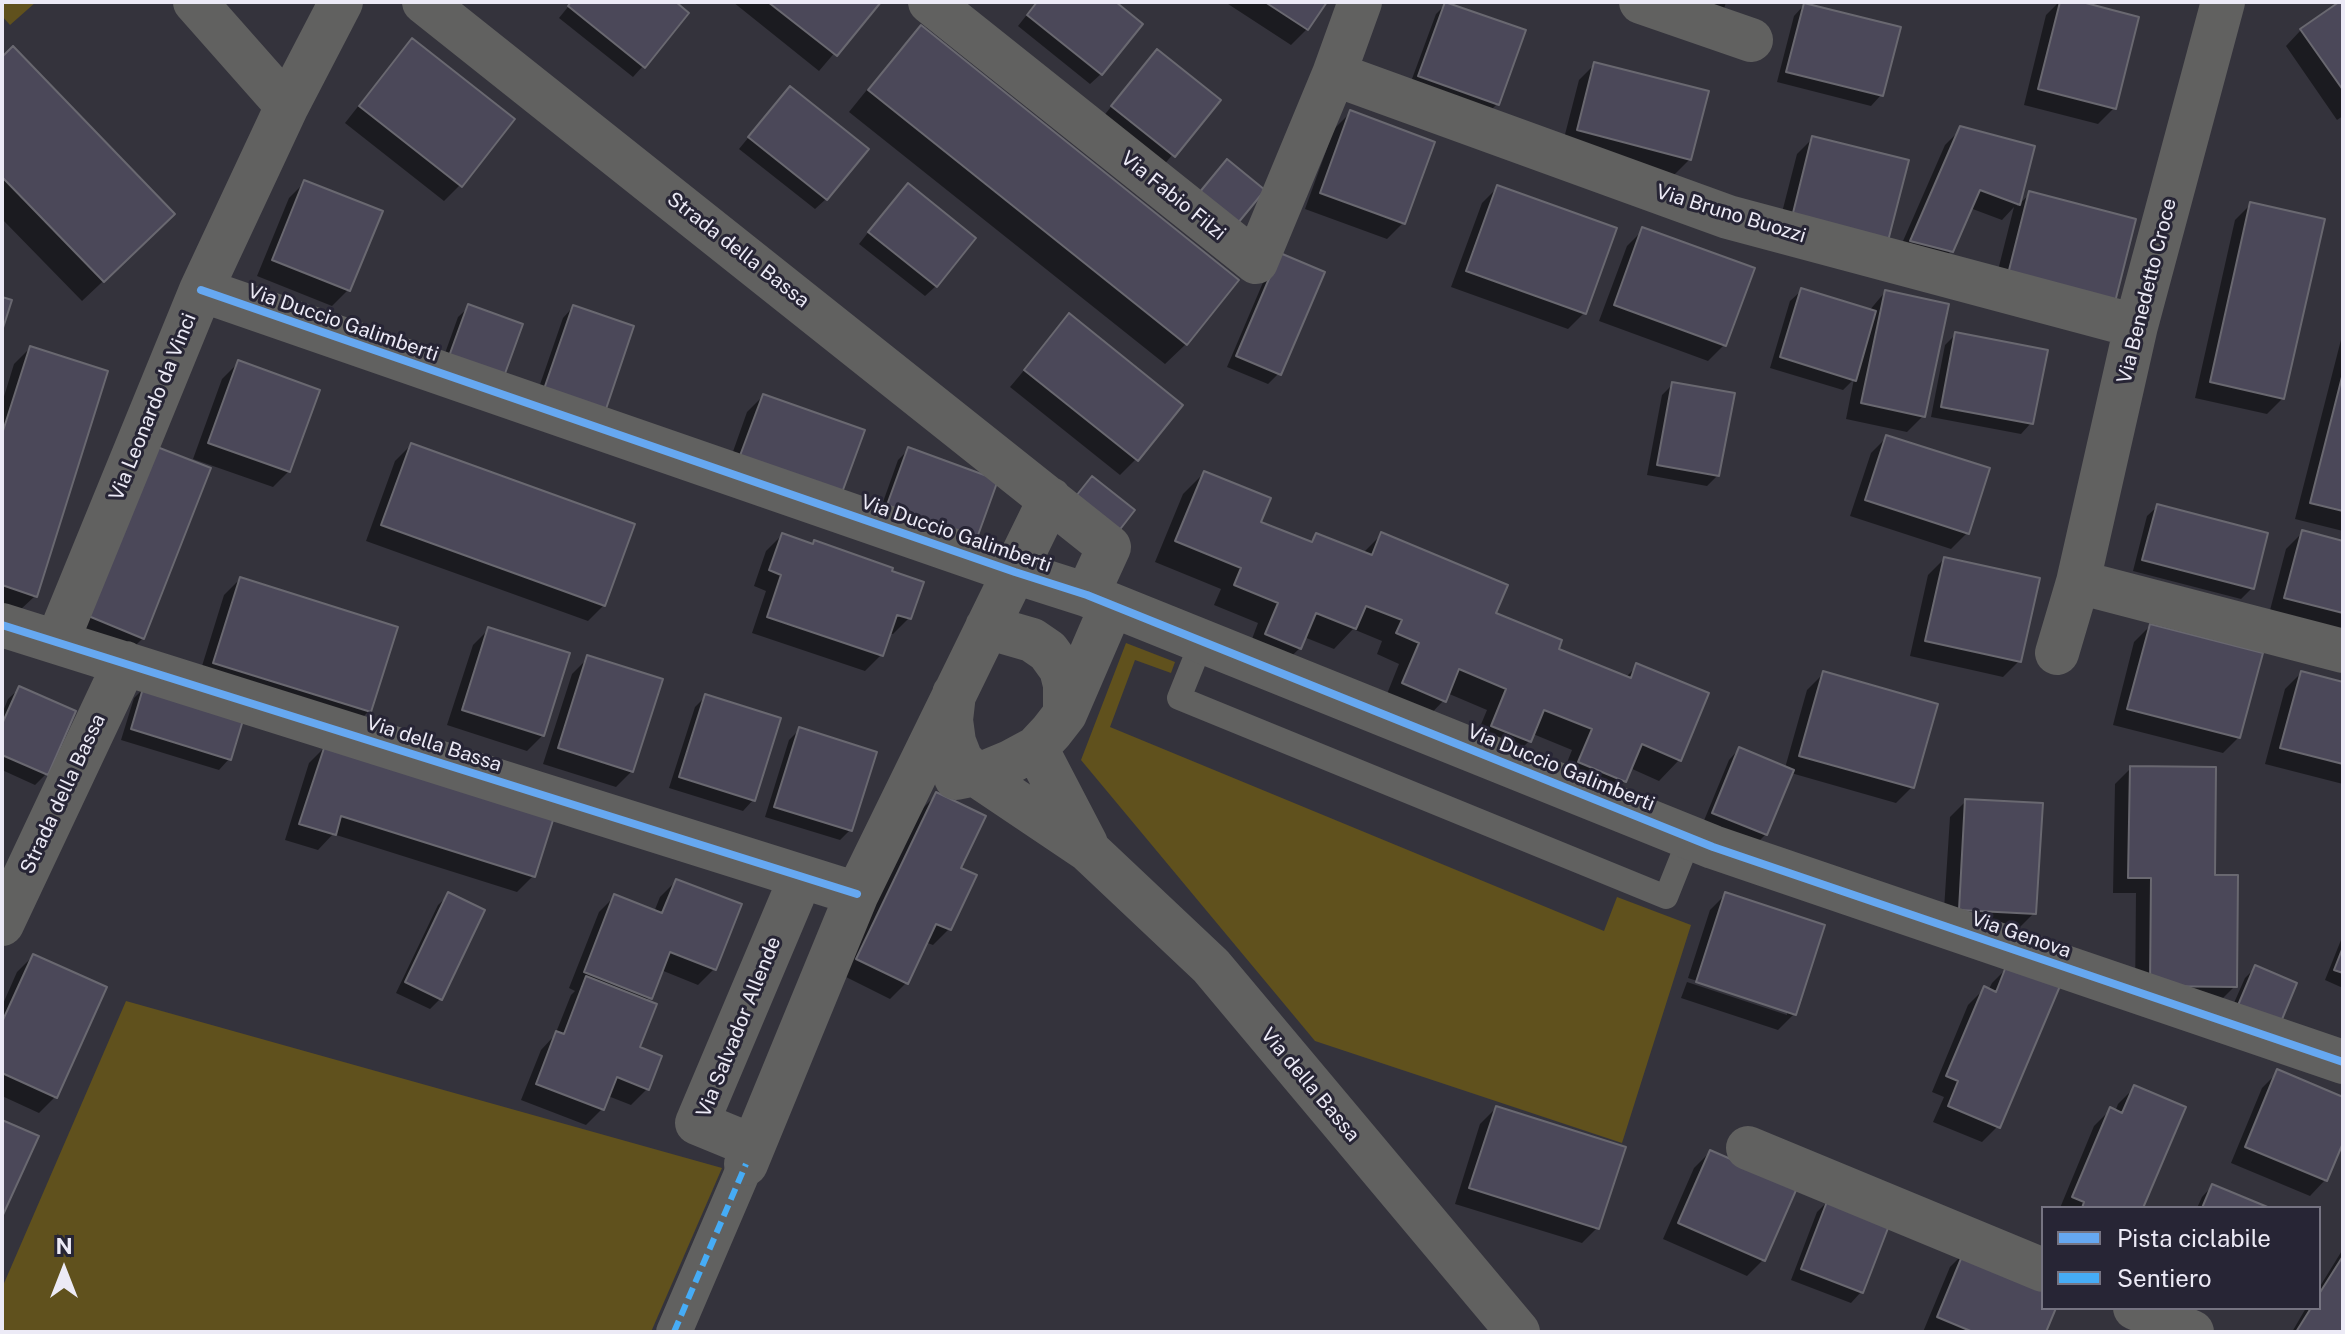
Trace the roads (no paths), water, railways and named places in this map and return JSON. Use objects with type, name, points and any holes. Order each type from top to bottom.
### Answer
[{"type":"street","points":[[195,2],[287,106]]},
{"type":"street","name":"Via Leonardo da Vinci","points":[[57,642],[201,290],[287,106],[341,2]]},
{"type":"street","name":"Strada della Bassa","points":[[424,2],[1109,547],[1099,600],[1065,714],[1036,748],[1010,762],[958,778],[938,778],[916,772]]},
{"type":"street","name":"Via Fabio Filzi","points":[[930,2],[1256,262],[1334,74]]},
{"type":"street","points":[[1334,74],[1360,2]]},
{"type":"street","points":[[1641,2],[1751,40]]},
{"type":"street","name":"Via Benedetto Croce","points":[[2057,653],[2078,582],[2136,326],[2223,2]]},
{"type":"street","name":"Via Bruno Buozzi","points":[[1334,74],[1728,217],[2136,326]]},
{"type":"street","name":"Via Duccio Galimberti","points":[[201,290],[1099,600],[1690,837]]},
{"type":"street","points":[[674,1332],[857,894],[1050,499]]},
{"type":"street","points":[[2078,582],[2343,651]]},
{"type":"street","name":"Via della Bassa","points":[[2,625],[857,894]]},
{"type":"street","points":[[987,627],[1032,640],[1048,651],[1061,669],[1065,685],[1065,714]]},
{"type":"street","name":"Strada della Bassa","points":[[2,924],[125,663]]},
{"type":"street","points":[[954,694],[951,720],[954,742],[961,760],[975,774]]},
{"type":"street","name":"Via della Bassa","points":[[1036,748],[1088,850]]},
{"type":"street","name":"Via della Bassa","points":[[975,774],[1088,850],[1211,966],[1518,1332]]},
{"type":"street","name":"Via Genova","points":[[1690,837],[2343,1062]]},
{"type":"street","name":"Via Salvador Allende","points":[[750,1155],[697,1123],[801,877]]},
{"type":"street","points":[[1748,1148],[2041,1269]]},
{"type":"street","points":[[2140,1310],[2192,1332]]},
{"type":"lane","points":[[1202,641],[1179,698],[1666,897],[1690,837]]}]
